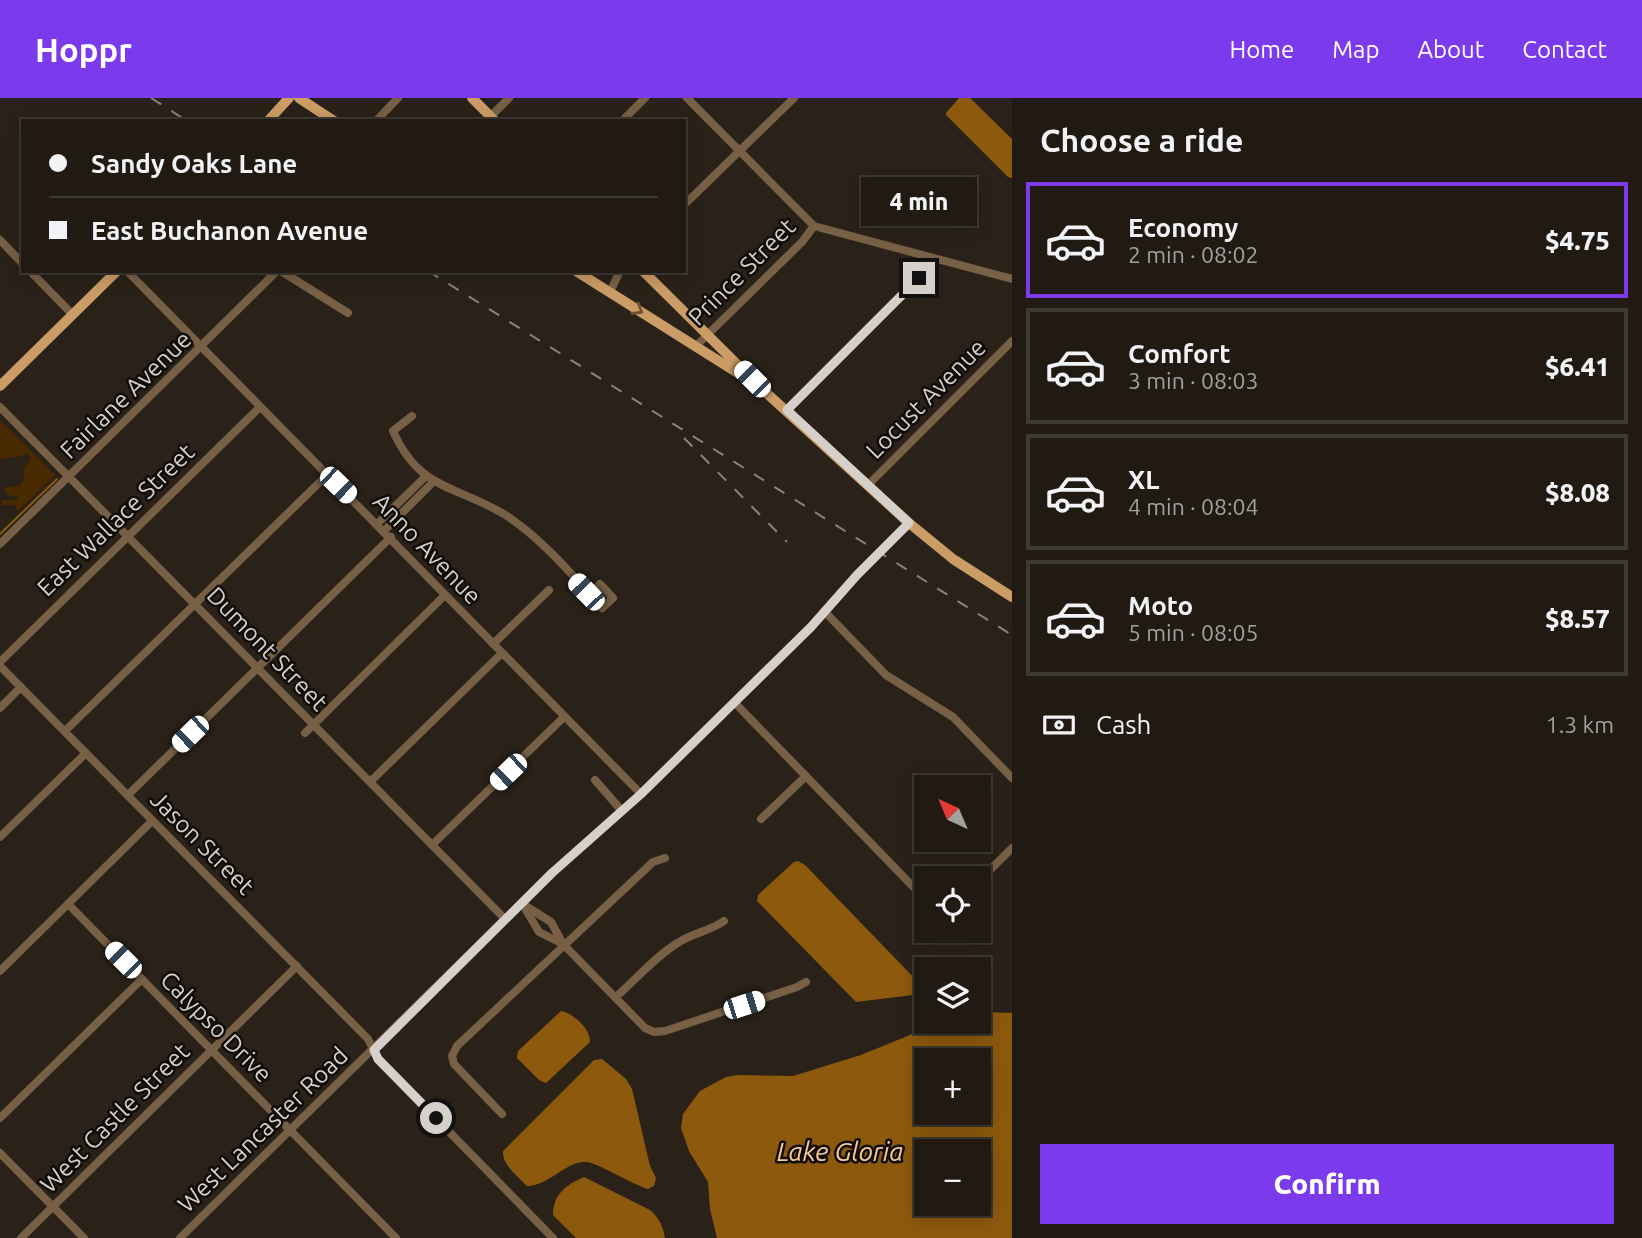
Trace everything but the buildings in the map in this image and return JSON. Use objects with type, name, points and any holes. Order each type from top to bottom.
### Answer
[{"type":"main road","points":[[270,119],[289,98]]},
{"type":"main road","points":[[299,98],[331,119]]},
{"type":"main road","points":[[472,98],[490,119]]},
{"type":"main road","points":[[0,386],[115,273]]},
{"type":"main road","points":[[579,273],[762,388]]},
{"type":"main road","points":[[645,273],[762,388],[909,523],[953,559],[1012,597]]},
{"type":"street","points":[[378,119],[398,98]]},
{"type":"street","points":[[490,119],[509,98]]},
{"type":"street","points":[[624,119],[645,98]]},
{"type":"street","points":[[687,98],[814,226],[1012,279]]},
{"type":"street","points":[[686,203],[794,98]]},
{"type":"street","name":"Prince Street","points":[[697,345],[803,242],[814,226]]},
{"type":"street","points":[[0,240],[21,262]]},
{"type":"street","points":[[787,410],[937,260]]},
{"type":"street","points":[[32,273],[73,315]]},
{"type":"street","name":"Anno Avenue","points":[[129,273],[641,794]]},
{"type":"street","name":"Fairlane Avenue","points":[[0,544],[277,273]]},
{"type":"street","points":[[282,273],[348,313]]},
{"type":"street","points":[[610,292],[619,273]]},
{"type":"street","name":"Locust Avenue","points":[[868,485],[1012,341]]},
{"type":"street","name":"Dumont Street","points":[[0,407],[505,919]]},
{"type":"street","name":"East Wallace Street","points":[[0,664],[260,407]]},
{"type":"street","points":[[412,416],[393,431],[403,454],[425,477],[508,516],[532,535],[589,595]]},
{"type":"street","points":[[65,732],[327,475]]},
{"type":"street","points":[[377,524],[425,477]]},
{"type":"street","points":[[128,795],[388,534],[394,521],[434,481]]},
{"type":"street","points":[[386,515],[394,521]]},
{"type":"street","name":"West Lancaster Road","points":[[180,1238],[505,919],[641,794],[909,523]]},
{"type":"street","points":[[493,644],[549,590]]},
{"type":"street","points":[[305,733],[445,595]]},
{"type":"street","points":[[824,611],[886,675],[953,717],[1012,778]]},
{"type":"street","points":[[370,782],[502,653]]},
{"type":"street","name":"Jason Street","points":[[0,664],[368,1039],[378,1059],[553,1238]]},
{"type":"street","points":[[0,708],[22,687]]},
{"type":"street","points":[[734,702],[914,888]]},
{"type":"street","points":[[432,845],[565,717]]},
{"type":"street","points":[[0,837],[86,753]]},
{"type":"street","points":[[761,819],[806,776]]},
{"type":"street","points":[[595,780],[622,811]]},
{"type":"street","points":[[0,971],[152,821]]},
{"type":"street","points":[[991,868],[1012,848]]},
{"type":"street","points":[[502,1114],[454,1064],[454,1051],[457,1046],[653,862],[665,858]]},
{"type":"street","points":[[522,903],[549,920],[563,944],[645,1028],[659,1032],[806,982]]},
{"type":"street","points":[[522,903],[537,930],[563,944]]},
{"type":"street","name":"Calypso Drive","points":[[68,904],[396,1238]]},
{"type":"street","points":[[616,997],[675,944],[715,928],[724,921]]},
{"type":"street","points":[[546,936],[555,928]]},
{"type":"street","name":"West Castle Street","points":[[21,1238],[297,966]]},
{"type":"street","points":[[0,1118],[142,979]]},
{"type":"street","points":[[0,1153],[84,1238]]},
{"type":"shaded area","points":[[0,420],[55,475],[18,511],[15,505],[2,505],[2,500],[17,500],[18,494],[12,497],[4,491],[5,488],[21,485],[25,474],[23,470],[31,458],[28,454],[0,460]]},
{"type":"water","points":[[959,98],[970,98],[1012,139],[1012,178],[946,115]]},
{"type":"water","points":[[794,862],[805,865],[914,978],[914,995],[856,1002],[757,901],[758,895]]},
{"type":"water","points":[[561,1011],[580,1022],[590,1042],[546,1083],[539,1080],[517,1058],[518,1051]]},
{"type":"water","name":"Lake Gloria","points":[[991,1012],[1012,1013],[1012,1238],[717,1238],[710,1209],[708,1182],[689,1151],[681,1128],[683,1114],[700,1091],[726,1077],[793,1076],[861,1055],[914,1033],[991,1034]]},
{"type":"water","points":[[602,1059],[626,1079],[632,1089],[650,1166],[656,1178],[654,1186],[648,1189],[600,1166],[579,1162],[544,1182],[527,1186],[508,1166],[503,1151],[594,1060]]},
{"type":"water","points":[[584,1177],[650,1210],[660,1222],[665,1238],[576,1238],[553,1215],[555,1201],[562,1191]]},
{"type":"waterway","points":[[0,534],[57,479]]},
{"type":"railway","points":[[151,98],[184,119]]},
{"type":"railway","points":[[431,273],[1012,635]]},
{"type":"railway","points":[[684,438],[787,542]]},
{"type":"route","points":[[436,1118],[378,1059],[374,1050],[552,873],[641,794],[811,627],[857,575],[909,523],[787,410],[919,278]]}]
